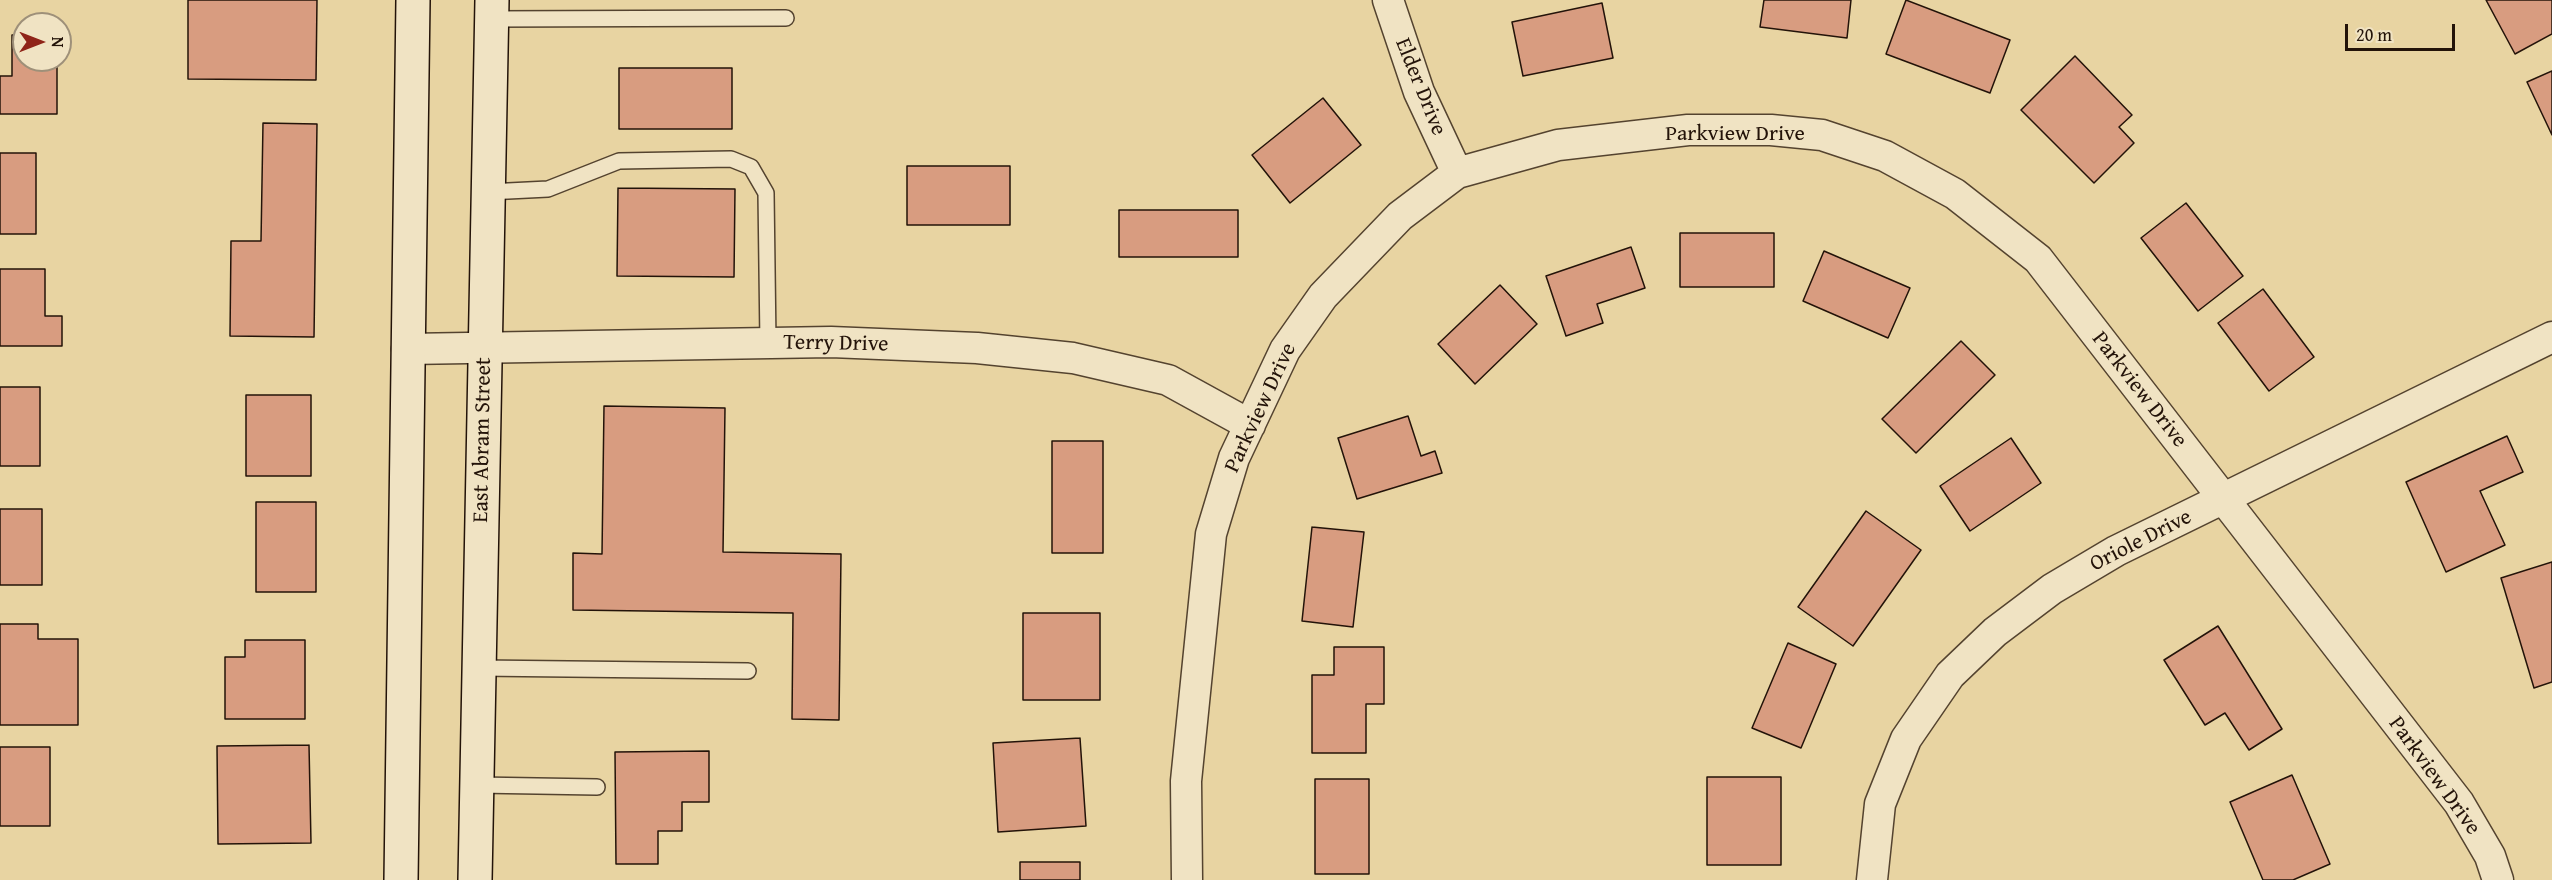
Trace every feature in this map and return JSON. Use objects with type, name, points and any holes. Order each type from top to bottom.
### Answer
[{"type":"main road","points":[[401,880],[406,349],[413,0]]},
{"type":"main road","name":"East Abram Street","points":[[475,880],[492,10]]},
{"type":"street","name":"Elder Drive","points":[[1388,0],[1419,92],[1457,173]]},
{"type":"street","name":"Parkview Drive","points":[[1187,880],[1186,782],[1211,534],[1234,458],[1286,350],[1323,296],[1400,216],[1457,173],[1558,145],[1688,130],[1771,130],[1822,135],[1885,156],[1955,194],[2038,259],[2459,803],[2490,856],[2498,880]]},
{"type":"street","name":"Oriole Drive","points":[[1872,880],[1880,804],[1906,739],[1950,675],[1995,632],[2052,589],[2115,551],[2552,337]]},
{"type":"street","name":"Terry Drive","points":[[406,349],[831,342],[977,348],[1073,358],[1168,380],[1250,424]]},
{"type":"lane","points":[[492,10],[786,18]]},
{"type":"lane","points":[[488,192],[548,189],[619,161],[730,159],[751,167],[766,193],[768,343]]},
{"type":"lane","points":[[479,668],[748,671]]},
{"type":"lane","points":[[477,785],[597,787]]},
{"type":"building","points":[[188,0],[317,0],[316,80],[188,79]]},
{"type":"building","points":[[1764,0],[1851,0],[1847,38],[1760,27]]},
{"type":"building","points":[[1906,0],[2010,40],[1990,93],[1886,54]]},
{"type":"building","points":[[2486,0],[2552,0],[2552,34],[2515,54]]},
{"type":"building","points":[[1602,3],[1613,58],[1523,76],[1512,22]]},
{"type":"building","points":[[2075,56],[2132,115],[2119,127],[2134,143],[2094,183],[2021,110]]},
{"type":"building","points":[[619,68],[732,68],[732,129],[619,129]]},
{"type":"building","points":[[2552,71],[2552,135],[2527,82]]},
{"type":"building","points":[[12,72],[57,72],[57,114],[0,114],[0,76],[12,76]]},
{"type":"building","points":[[1323,98],[1361,145],[1290,203],[1252,155]]},
{"type":"building","points":[[263,123],[317,124],[314,337],[230,336],[231,241],[261,241]]},
{"type":"building","points":[[0,153],[36,153],[36,234],[0,234]]},
{"type":"building","points":[[907,166],[1010,166],[1010,225],[907,225]]},
{"type":"building","points":[[618,188],[735,189],[734,277],[617,276]]},
{"type":"building","points":[[2186,203],[2243,276],[2198,311],[2141,238]]},
{"type":"building","points":[[1119,210],[1238,210],[1238,257],[1119,257]]},
{"type":"building","points":[[1680,233],[1774,233],[1774,287],[1680,287]]},
{"type":"building","points":[[1631,247],[1645,288],[1597,304],[1603,323],[1566,336],[1546,276]]},
{"type":"building","points":[[1824,251],[1910,288],[1888,338],[1803,301]]},
{"type":"building","points":[[0,269],[45,269],[45,316],[62,316],[62,346],[0,346]]},
{"type":"building","points":[[1500,285],[1537,324],[1475,384],[1438,344]]},
{"type":"building","points":[[2263,289],[2314,357],[2269,391],[2218,323]]},
{"type":"building","points":[[1961,341],[1995,375],[1916,453],[1882,419]]},
{"type":"building","points":[[0,387],[40,387],[40,466],[0,466]]},
{"type":"building","points":[[246,395],[311,395],[311,476],[246,476]]},
{"type":"building","points":[[604,406],[725,408],[723,552],[841,554],[839,720],[792,719],[793,613],[573,610],[573,553],[602,554]]},
{"type":"building","points":[[1408,416],[1421,456],[1435,451],[1442,473],[1357,499],[1338,438]]},
{"type":"building","points":[[2507,436],[2523,472],[2480,491],[2505,545],[2446,572],[2406,482]]},
{"type":"building","points":[[2011,438],[2041,483],[1970,531],[1940,486]]},
{"type":"building","points":[[1052,441],[1103,441],[1103,553],[1052,553]]},
{"type":"building","points":[[256,502],[316,502],[316,592],[256,592]]},
{"type":"building","points":[[0,509],[42,509],[42,585],[0,585]]},
{"type":"building","points":[[1866,511],[1921,550],[1853,646],[1798,607]]},
{"type":"building","points":[[1312,527],[1364,532],[1353,627],[1302,621]]},
{"type":"building","points":[[2552,562],[2552,682],[2534,688],[2501,578]]},
{"type":"building","points":[[1023,613],[1100,613],[1100,700],[1023,700]]},
{"type":"building","points":[[0,624],[38,624],[38,639],[78,639],[78,725],[0,725]]},
{"type":"building","points":[[2218,626],[2282,729],[2249,750],[2225,713],[2205,725],[2164,660]]},
{"type":"building","points":[[245,640],[305,640],[305,719],[225,719],[225,657],[245,657]]},
{"type":"building","points":[[1788,643],[1836,664],[1801,748],[1752,728]]},
{"type":"building","points":[[1334,647],[1384,647],[1384,704],[1366,704],[1366,753],[1312,753],[1312,675],[1334,675]]},
{"type":"building","points":[[1080,738],[1086,826],[998,832],[993,743]]},
{"type":"building","points":[[309,745],[311,843],[218,844],[217,746]]},
{"type":"building","points":[[0,747],[50,747],[50,826],[0,826]]},
{"type":"building","points":[[709,751],[709,802],[682,802],[682,831],[658,831],[658,864],[616,864],[615,752]]},
{"type":"building","points":[[2292,775],[2330,864],[2293,880],[2263,880],[2230,802]]},
{"type":"building","points":[[1707,777],[1781,777],[1781,865],[1707,865]]},
{"type":"building","points":[[1315,779],[1369,779],[1369,874],[1315,874]]},
{"type":"building","points":[[1020,862],[1080,862],[1080,880],[1020,880]]}]
